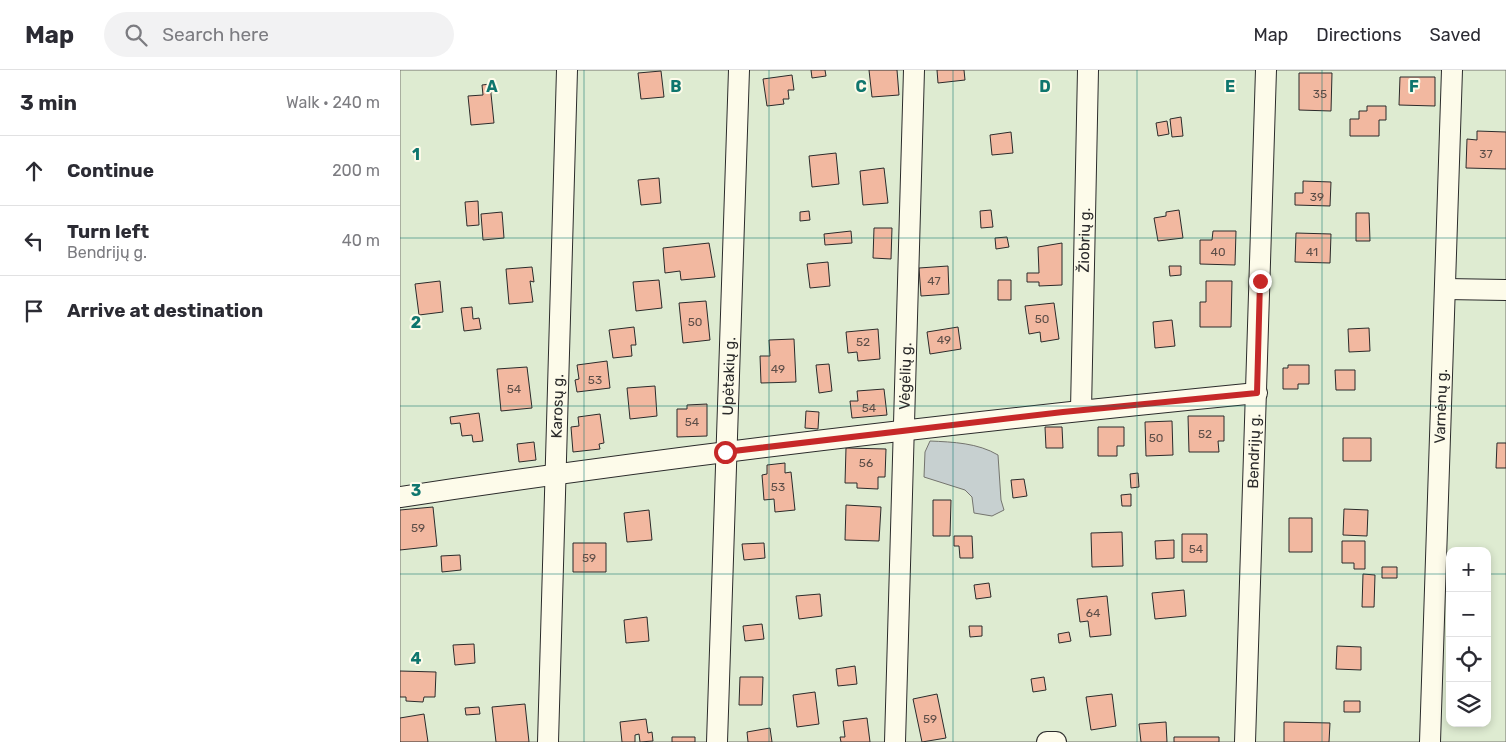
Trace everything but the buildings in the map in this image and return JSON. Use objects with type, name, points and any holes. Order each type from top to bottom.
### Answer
[{"type":"street","name":"Karosų g.","points":[[548,742],[566,70]]},
{"type":"street","name":"Upėtakių g.","points":[[717,742],[739,70]]},
{"type":"street","name":"Vėgėlių g.","points":[[895,742],[914,70]]},
{"type":"street","name":"Žiobrių g.","points":[[1081,410],[1088,70]]},
{"type":"street","name":"Bendrijų g.","points":[[1245,742],[1266,70]]},
{"type":"street","name":"Varnėnų g.","points":[[1430,742],[1452,70]]},
{"type":"street","points":[[1446,288],[1506,290]]},
{"type":"street","points":[[400,497],[556,473],[903,430],[1257,393]]},
{"type":"street","points":[[1047,742],[1056,742]]},
{"type":"green space","points":[[400,70],[1506,70],[1506,742],[400,742]]},
{"type":"shaded area","points":[[930,441],[974,446],[998,455],[1001,500],[1004,510],[992,516],[974,513],[972,497],[965,490],[924,477],[925,452]]},
{"type":"route","points":[[725,452],[873,433],[1257,393],[1260,281]]}]
